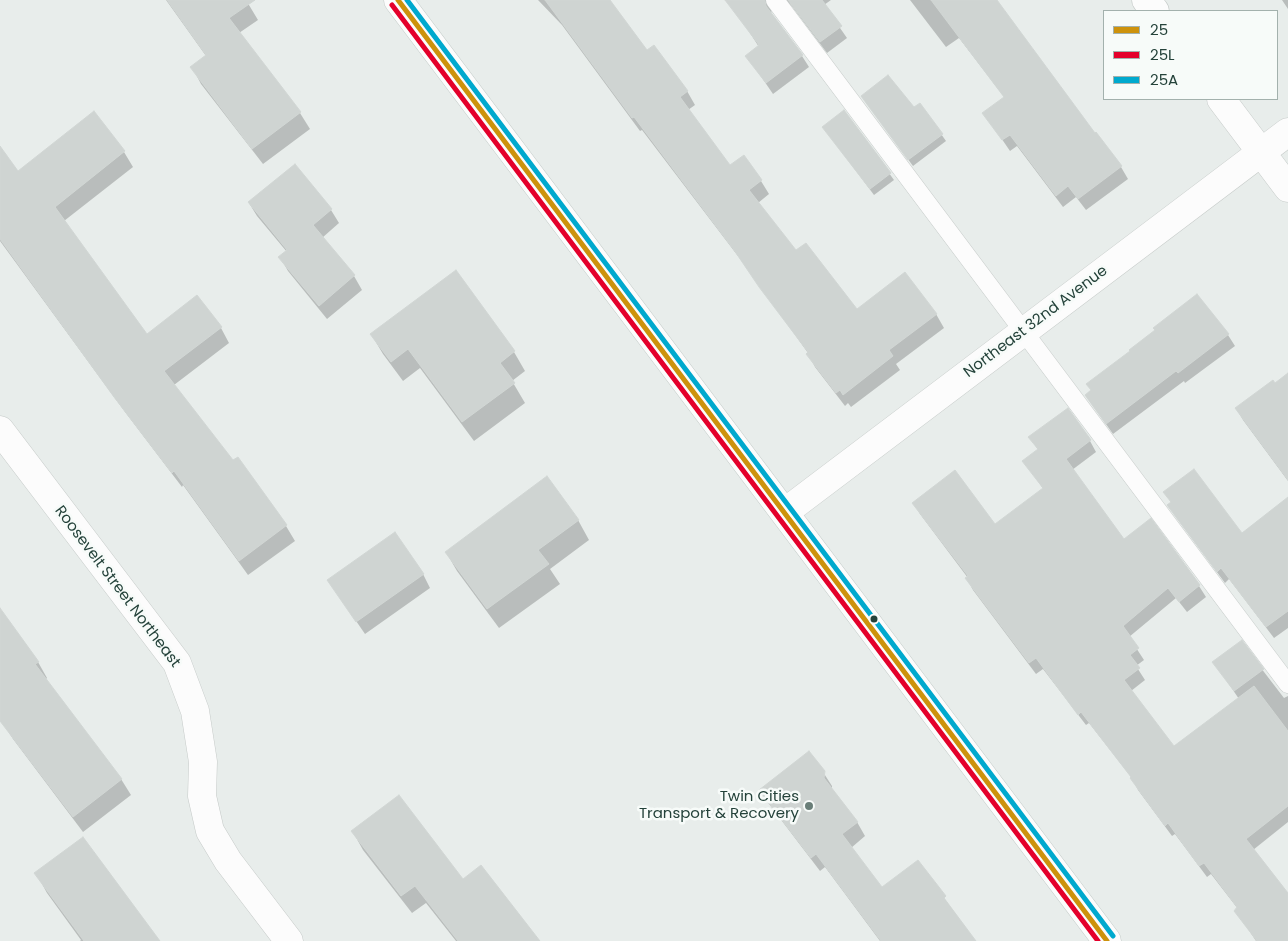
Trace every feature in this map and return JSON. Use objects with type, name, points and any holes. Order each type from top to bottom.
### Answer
[{"type":"street","points":[[398,0],[1107,941]]},
{"type":"street","points":[[1146,0],[1154,10]]},
{"type":"street","points":[[1222,100],[1288,188]]},
{"type":"street","name":"Northeast 32nd Avenue","points":[[785,512],[1288,132]]},
{"type":"street","name":"Roosevelt Street Northeast","points":[[0,430],[177,663],[195,711],[202,762],[202,796],[210,831],[228,861],[289,941]]},
{"type":"lane","points":[[775,0],[1288,684]]},
{"type":"building","points":[[167,0],[255,0],[229,18],[301,112],[252,149],[190,67],[206,55]]},
{"type":"building","points":[[545,0],[610,0],[647,50],[654,45],[688,91],[680,97],[730,165],[744,155],[762,180],[749,190],[796,250],[806,243],[857,309],[905,272],[937,314],[889,350],[893,356],[843,395],[840,390],[836,393],[806,354],[808,352],[734,250],[634,117],[632,118]]},
{"type":"building","points":[[725,0],[765,0],[766,6],[803,55],[766,83],[745,56],[759,45]]},
{"type":"building","points":[[788,0],[822,0],[842,26],[820,42]]},
{"type":"building","points":[[931,0],[997,0],[1095,133],[1122,166],[1078,199],[1068,186],[1056,196],[1010,135],[1002,140],[982,113],[1004,97]]},
{"type":"building","points":[[888,75],[914,107],[920,103],[943,134],[908,160],[861,96]]},
{"type":"building","points":[[844,110],[891,173],[870,189],[822,127]]},
{"type":"building","points":[[94,111],[125,151],[55,207],[147,334],[197,295],[222,327],[164,371],[233,460],[238,457],[287,525],[239,561],[174,471],[172,473],[114,397],[0,239],[0,146],[18,171]]},
{"type":"building","points":[[295,164],[332,209],[313,225],[355,275],[319,306],[278,257],[287,250],[248,202]]},
{"type":"building","points":[[456,270],[515,351],[500,363],[515,383],[462,422],[408,349],[391,362],[370,334]]},
{"type":"building","points":[[1197,294],[1229,334],[1106,424],[1085,395],[1091,390],[1086,384],[1130,351],[1155,330],[1153,328]]},
{"type":"building","points":[[1288,373],[1288,480],[1235,408],[1273,380],[1275,383]]},
{"type":"building","points":[[1068,408],[1091,440],[1066,459],[1124,539],[1151,518],[1200,585],[1179,602],[1168,588],[1123,626],[1139,648],[1130,655],[1140,668],[1124,680],[1174,746],[1254,686],[1288,731],[1288,806],[1246,839],[1288,893],[1288,941],[1257,941],[1234,911],[1237,907],[1204,863],[1199,866],[1168,823],[1165,826],[1131,777],[1081,712],[1078,715],[1036,658],[1029,663],[965,578],[968,576],[912,503],[955,470],[995,524],[1043,488],[1022,461],[1038,449],[1028,437]]},
{"type":"building","points":[[1194,469],[1242,533],[1288,497],[1288,611],[1266,627],[1221,568],[1217,572],[1167,505],[1171,502],[1163,492]]},
{"type":"building","points":[[547,476],[579,520],[538,550],[549,564],[487,609],[445,552]]},
{"type":"building","points":[[395,532],[424,574],[356,622],[327,580]]},
{"type":"building","points":[[0,608],[39,662],[35,664],[122,779],[73,817],[0,721]]},
{"type":"building","points":[[1242,640],[1264,669],[1234,691],[1212,662]]},
{"type":"building","points":[[809,751],[825,771],[824,778],[858,822],[842,834],[882,887],[918,860],[946,896],[944,898],[976,941],[881,941],[816,854],[811,858],[759,790]]},
{"type":"building","points":[[399,795],[463,879],[481,865],[540,941],[458,941],[415,886],[401,896],[351,831]]},
{"type":"building","points":[[83,837],[160,941],[84,941],[34,873]]},
{"type":"transit line","name":"25","points":[[398,0],[1107,941]]},
{"type":"transit line","name":"25A","points":[[407,0],[1113,936]]},
{"type":"transit line","name":"25L","points":[[392,5],[1098,941]]},
{"type":"place","name":"Twin Cities Transport & Recovery","points":[[809,806]]}]
